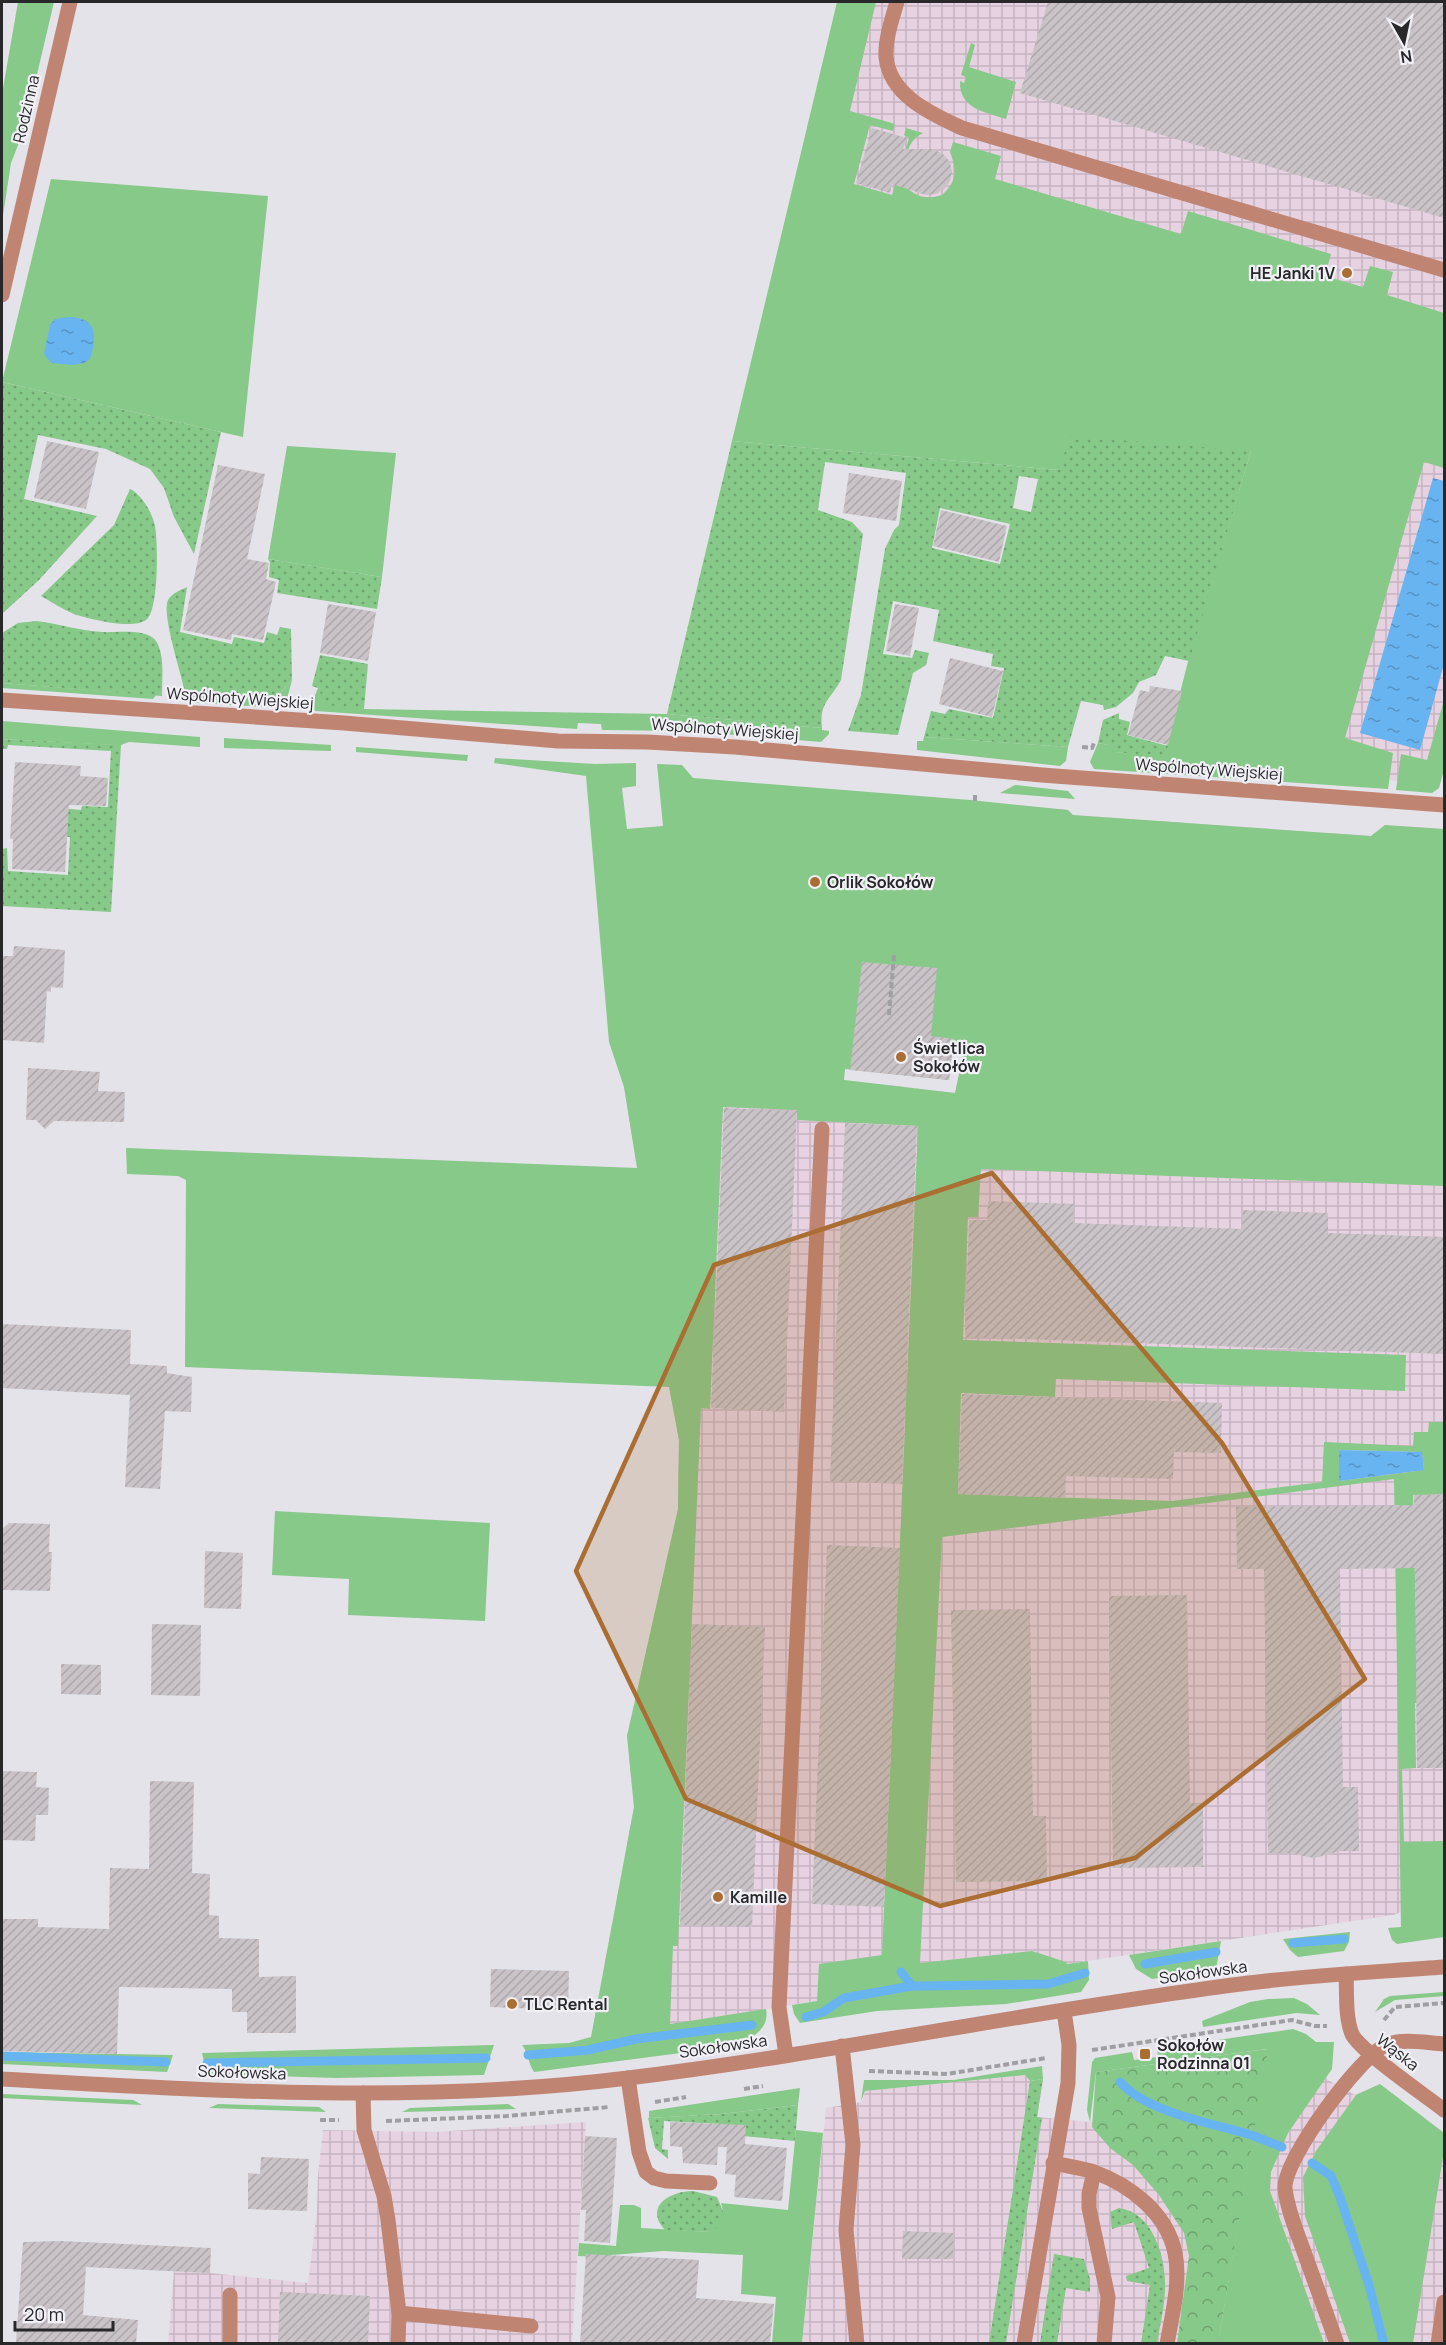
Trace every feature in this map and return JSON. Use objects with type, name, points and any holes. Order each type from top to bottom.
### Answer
[{"type":"street","name":"Rodzinna","points":[[2,296],[70,2]]},
{"type":"street","points":[[897,2],[886,57],[890,71],[897,84],[907,95],[930,114],[962,128],[1444,270]]},
{"type":"street","name":"Wspólnoty Wiejskiej","points":[[2,700],[344,723],[558,741],[648,742],[735,747],[1042,776],[1444,805]]},
{"type":"street","points":[[786,2055],[779,2007],[822,1129]]},
{"type":"street","name":"Sokołowska","points":[[2,2079],[142,2087],[363,2093],[494,2089],[628,2078],[1243,1984],[1444,1967]]},
{"type":"street","name":"Wąska","points":[[1346,1974],[1351,2031],[1359,2044],[1444,2110]]},
{"type":"street","points":[[1024,2343],[1053,2163],[1064,2120],[1069,2045],[1064,2011]]},
{"type":"street","points":[[1337,2343],[1288,2203],[1286,2183],[1293,2161],[1341,2087],[1372,2054],[1397,2041],[1444,2044]]},
{"type":"street","points":[[842,2046],[853,2145],[846,2230],[856,2343]]},
{"type":"street","points":[[628,2078],[639,2152],[646,2172],[654,2178],[666,2181],[710,2183]]},
{"type":"street","points":[[363,2093],[364,2130],[384,2196],[388,2220],[399,2313],[398,2343]]},
{"type":"street","points":[[1053,2163],[1094,2172],[1137,2195],[1160,2218],[1175,2252],[1176,2281],[1167,2343]]},
{"type":"street","points":[[1094,2172],[1089,2194],[1089,2208],[1108,2297],[1104,2343]]},
{"type":"street","points":[[230,2295],[230,2343]]},
{"type":"street","points":[[1438,2343],[1444,2302]]},
{"type":"street","points":[[399,2313],[531,2326]]},
{"type":"path","points":[[1082,747],[1092,748],[1094,742]]},
{"type":"path","points":[[975,795],[975,801]]},
{"type":"path","points":[[889,1015],[894,955]]},
{"type":"path","points":[[1383,2025],[1384,2020],[1395,2007],[1444,2003]]},
{"type":"highlighted area","points":[[992,1173],[1222,1443],[1365,1679],[1135,1858],[940,1906],[686,1799],[576,1571],[714,1265]]},
{"type":"shaded area","points":[[872,2],[1444,2],[1444,759],[1436,787],[1323,770],[1397,464],[779,386]]},
{"type":"shaded area","points":[[1018,805],[1068,810],[1073,815],[1371,836],[1385,825],[1444,829],[1444,1909],[1401,1912],[1067,1964],[1032,1951],[896,1966],[827,1999],[670,2025],[603,1972],[634,1807],[627,1736],[678,1509],[679,1440],[669,1387],[658,1292],[624,1087],[844,1080],[955,1093]]},
{"type":"shaded area","points":[[1308,2057],[1328,2080],[1355,2095],[1380,2084],[1444,2133],[1444,2343],[802,2344],[826,2108],[862,2102],[865,2091],[1025,2075],[1030,2081],[1043,2079],[1037,2117],[1090,2122]]},
{"type":"shaded area","points":[[586,2122],[572,2343],[168,2344],[174,2271],[308,2283],[317,2212],[323,2130],[436,2132]]},
{"type":"green space","points":[[18,2],[54,2],[24,130],[11,163],[2,222],[2,94]]},
{"type":"green space","points":[[837,2],[876,2],[850,111],[895,124],[893,131],[870,125],[854,184],[892,195],[909,138],[904,135],[906,128],[923,133],[916,137],[908,149],[905,164],[906,187],[918,195],[932,197],[942,195],[951,185],[954,164],[950,152],[953,142],[1001,156],[995,179],[1181,234],[1188,211],[1331,254],[1325,276],[1363,287],[1370,266],[1393,272],[1387,295],[1444,313],[1444,468],[1424,462],[1345,738],[1393,753],[1388,789],[1094,769],[1090,762],[1098,743],[1108,745],[1113,752],[1164,755],[1190,654],[1251,451],[1059,470],[732,441]]},
{"type":"green space","points":[[971,43],[975,45],[969,67],[1016,82],[1006,119],[975,108],[964,98],[960,81],[964,83],[966,77],[961,75]]},
{"type":"green space","points":[[51,179],[268,196],[243,437],[2,382]]},
{"type":"green space","points":[[2,382],[221,432],[194,554],[174,517],[164,488],[150,469],[106,449],[38,435],[24,499],[97,516],[39,580],[2,614]]},
{"type":"green space","points":[[1070,436],[1251,451],[1189,661],[1165,656],[1156,675],[1139,682],[1133,693],[1116,707],[1104,710],[1103,705],[1081,701],[1068,747],[924,737],[931,711],[945,714],[949,709],[993,718],[1004,668],[991,666],[993,654],[933,641],[939,610],[893,601],[883,654],[912,658],[915,650],[929,653],[926,665],[913,673],[898,735],[848,731],[861,695],[885,549],[899,525],[906,473],[825,462],[818,510],[852,522],[863,534],[841,680],[824,707],[822,728],[667,714],[732,441],[1059,470]],"holes":[[[1019,476],[1038,479],[1031,512],[1013,508]],[[940,508],[1010,524],[1000,564],[932,548]]]},
{"type":"green space","points":[[287,446],[396,453],[382,577],[268,559]]},
{"type":"green space","points":[[130,489],[146,504],[155,526],[157,560],[155,591],[150,614],[146,620],[131,624],[110,623],[74,614],[41,596],[114,525]]},
{"type":"green space","points":[[268,559],[382,577],[377,609],[277,593],[279,580],[269,577],[270,562]]},
{"type":"green space","points":[[187,587],[180,632],[232,644],[234,637],[264,643],[267,632],[277,635],[280,627],[291,629],[292,680],[275,699],[227,695],[226,701],[186,698],[167,619],[167,608],[168,600]]},
{"type":"green space","points":[[37,621],[86,630],[130,632],[152,637],[161,653],[162,696],[2,683],[2,633],[18,623]]},
{"type":"green space","points":[[320,655],[368,664],[364,709],[326,705],[318,688],[312,686]]},
{"type":"green space","points":[[292,680],[286,703],[280,708],[187,702],[186,698],[225,701],[227,695],[275,699]]},
{"type":"green space","points":[[2,683],[156,695],[153,699],[2,688]]},
{"type":"green space","points":[[318,688],[364,709],[667,714],[822,728],[822,730],[829,731],[829,734],[821,742],[686,731],[602,730],[601,724],[578,723],[577,729],[315,711],[311,705]]},
{"type":"green space","points":[[1444,700],[1444,770],[1439,788],[1432,793],[1396,790],[1401,754],[1427,760]]},
{"type":"green space","points":[[1119,713],[1119,719],[1130,722],[1127,735],[1168,746],[1164,756],[1112,752],[1108,745],[1098,743],[1103,720]]},
{"type":"green space","points":[[2,721],[200,737],[200,747],[129,742],[112,745],[2,739]]},
{"type":"green space","points":[[924,737],[1068,747],[1066,761],[1060,766],[917,750],[917,741],[923,741]]},
{"type":"green space","points":[[224,738],[331,745],[331,751],[224,748]]},
{"type":"green space","points":[[2,739],[121,745],[111,912],[2,906],[2,849],[7,848],[8,871],[68,875],[70,837],[59,836],[61,808],[81,810],[82,806],[108,807],[111,751],[8,745],[7,749],[2,749]]},
{"type":"green space","points":[[356,747],[468,755],[467,761],[356,752]]},
{"type":"green space","points":[[495,758],[595,764],[636,763],[636,786],[622,788],[627,829],[663,826],[657,764],[682,765],[693,778],[970,800],[1068,810],[1073,815],[1371,836],[1385,825],[1444,829],[1444,1186],[981,1169],[978,1217],[968,1217],[963,1340],[1406,1355],[1405,1391],[1056,1379],[1055,1397],[961,1393],[958,1494],[1172,1501],[1322,1482],[1324,1442],[1413,1446],[1414,1432],[1428,1432],[1429,1422],[1444,1422],[1444,1494],[1413,1495],[1418,1703],[1415,1703],[1416,1768],[1402,1769],[1404,1842],[1444,1841],[1444,1937],[1397,1944],[1392,1940],[1388,1928],[1401,1927],[1394,1479],[942,1537],[920,1963],[1032,1951],[1067,1964],[1088,1961],[1089,1980],[1081,1992],[1006,2004],[877,2011],[800,2023],[794,2014],[792,2005],[817,2001],[819,1964],[882,1955],[918,1126],[797,1120],[797,1110],[723,1107],[710,1409],[701,1408],[678,1946],[673,1946],[670,2024],[766,2009],[767,2016],[758,2032],[735,2046],[534,2072],[522,2045],[569,2043],[591,2037],[634,1807],[627,1736],[678,1509],[679,1440],[669,1387],[185,1367],[186,1180],[178,1176],[127,1174],[126,1148],[637,1168],[624,1087],[609,1042],[586,776],[494,763]],"holes":[[[953,1045],[965,1046],[955,1093],[844,1080],[845,1069],[949,1080]],[[1339,1450],[1422,1452],[1424,1470],[1339,1481]]]},
{"type":"green space","points":[[1015,785],[1068,791],[1075,799],[1000,793]]},
{"type":"green space","points":[[275,1511],[490,1523],[485,1621],[348,1615],[349,1579],[272,1575]]},
{"type":"green space","points":[[1350,1932],[1349,1942],[1344,1951],[1298,1957],[1283,1939]]},
{"type":"green space","points":[[1221,1941],[1216,1969],[1152,1979],[1136,1969],[1129,1955]]},
{"type":"green space","points":[[1444,1992],[1444,1996],[1395,2000],[1375,2012],[1384,1999],[1390,1996]]},
{"type":"green space","points":[[1294,1998],[1307,2004],[1320,2015],[1296,2013],[1203,2027],[1202,2021],[1250,2002]]},
{"type":"green space","points":[[1293,2029],[1306,2034],[1316,2042],[1334,2042],[1332,2069],[1288,2133],[1271,2172],[1270,2191],[1324,2343],[1218,2343],[1267,2049],[1096,2072],[1090,2122],[1087,2110],[1092,2062],[1095,2058],[1132,2052],[1134,2060],[1158,2057],[1157,2049]]},
{"type":"green space","points":[[494,2045],[484,2075],[337,2078],[207,2074],[202,2053]]},
{"type":"green space","points":[[1268,2049],[1218,2343],[1177,2343],[1189,2256],[1184,2233],[1159,2195],[1133,2165],[1110,2148],[1092,2127],[1096,2072]]},
{"type":"green space","points":[[2,2052],[173,2055],[167,2072],[2,2064]]},
{"type":"green space","points":[[1042,2066],[1043,2079],[1030,2081],[1025,2075],[865,2091],[861,2101],[864,2080],[954,2080]]},
{"type":"green space","points":[[1043,2079],[1037,2117],[1042,2118],[1006,2343],[989,2343],[1030,2081]]},
{"type":"green space","points":[[1380,2084],[1444,2133],[1444,2151],[1413,2343],[1350,2343],[1305,2216],[1303,2177],[1316,2151],[1356,2095]]},
{"type":"green space","points":[[800,2088],[798,2105],[721,2114],[649,2118],[649,2111]]},
{"type":"green space","points":[[2,2094],[133,2100],[142,2105],[2,2098]]},
{"type":"green space","points":[[218,2104],[319,2107],[326,2112],[209,2108]]},
{"type":"green space","points":[[508,2104],[516,2109],[402,2112],[410,2108]]},
{"type":"green space","points":[[798,2105],[795,2141],[732,2135],[720,2147],[721,2124],[664,2121],[662,2149],[668,2150],[668,2159],[655,2148],[648,2118],[721,2114]]},
{"type":"green space","points":[[796,2130],[823,2133],[802,2343],[772,2343],[776,2297],[741,2294],[743,2255],[663,2251],[611,2255],[610,2258],[578,2256],[579,2243],[616,2246],[620,2205],[634,2205],[641,2208],[641,2228],[710,2232],[723,2211],[721,2203],[788,2210]]},
{"type":"green space","points":[[693,2191],[717,2197],[723,2211],[719,2227],[710,2232],[665,2230],[659,2221],[658,2207],[669,2197]]},
{"type":"green space","points":[[1119,2208],[1131,2211],[1141,2218],[1149,2227],[1160,2250],[1165,2287],[1157,2343],[1141,2343],[1150,2285],[1127,2281],[1126,2276],[1149,2268],[1134,2222],[1112,2229],[1110,2212]]},
{"type":"green space","points":[[1054,2254],[1084,2259],[1090,2279],[1090,2292],[1066,2288],[1057,2343],[1040,2343]]},
{"type":"water","points":[[68,317],[85,321],[93,329],[94,342],[90,359],[73,365],[51,363],[44,354],[50,325],[55,319]]},
{"type":"water","points":[[1433,478],[1444,481],[1444,664],[1420,750],[1360,733]]},
{"type":"water","points":[[1339,1450],[1422,1452],[1424,1470],[1339,1481]]},
{"type":"building","points":[[1048,2],[1444,2],[1444,218],[1020,93]]},
{"type":"building","points":[[872,128],[907,138],[903,149],[933,149],[943,154],[950,162],[952,172],[950,181],[944,189],[936,194],[926,195],[892,184],[890,193],[856,183]]},
{"type":"building","points":[[47,441],[99,452],[86,509],[34,498]]},
{"type":"building","points":[[218,465],[265,474],[247,559],[269,563],[266,579],[276,582],[263,640],[232,634],[231,640],[183,630]]},
{"type":"building","points":[[849,473],[902,481],[896,521],[843,513]]},
{"type":"building","points":[[941,510],[1007,526],[999,562],[933,546]]},
{"type":"building","points":[[328,604],[376,612],[368,661],[320,653]]},
{"type":"building","points":[[895,604],[919,608],[910,656],[886,651]]},
{"type":"building","points":[[950,658],[1003,671],[992,717],[939,704]]},
{"type":"building","points":[[1150,686],[1182,691],[1168,745],[1128,735],[1140,690],[1149,692]]},
{"type":"building","points":[[15,762],[81,766],[80,776],[108,778],[106,806],[69,805],[65,872],[12,869],[13,839],[10,839]]},
{"type":"building","points":[[14,946],[65,950],[63,988],[51,987],[51,992],[47,991],[44,1043],[2,1040],[2,956],[13,956]]},
{"type":"building","points":[[862,962],[937,968],[931,1036],[954,1039],[949,1080],[850,1070]]},
{"type":"building","points":[[28,1068],[100,1072],[98,1091],[125,1092],[124,1122],[54,1121],[45,1129],[36,1120],[26,1120]]},
{"type":"building","points":[[724,1108],[797,1111],[784,1412],[711,1408]]},
{"type":"building","points":[[845,1123],[917,1126],[902,1484],[830,1481]]},
{"type":"building","points":[[988,1201],[1074,1204],[1073,1223],[1242,1229],[1243,1210],[1328,1213],[1328,1233],[1444,1237],[1444,1354],[965,1337],[969,1220],[987,1220]]},
{"type":"building","points":[[2,1324],[131,1330],[130,1364],[167,1366],[167,1373],[192,1377],[191,1412],[165,1411],[160,1489],[125,1487],[130,1395],[2,1388]]},
{"type":"building","points":[[962,1394],[1222,1403],[1221,1453],[1174,1452],[1173,1479],[1066,1476],[1065,1498],[958,1494]]},
{"type":"building","points":[[1414,1495],[1444,1495],[1444,1768],[1417,1768],[1415,1568],[1340,1569],[1343,1787],[1358,1787],[1359,1851],[1340,1851],[1314,1858],[1288,1853],[1268,1853],[1264,1569],[1237,1569],[1236,1507],[1414,1505]]},
{"type":"building","points":[[9,1523],[50,1524],[49,1552],[52,1552],[50,1591],[2,1590],[2,1529]]},
{"type":"building","points":[[827,1545],[900,1548],[884,1907],[812,1904]]},
{"type":"building","points":[[205,1551],[243,1553],[241,1609],[204,1608]]},
{"type":"building","points":[[1187,1595],[1190,1803],[1203,1803],[1203,1867],[1113,1868],[1109,1596]]},
{"type":"building","points":[[1030,1609],[1033,1816],[1046,1816],[1047,1881],[956,1882],[951,1610]]},
{"type":"building","points":[[152,1624],[201,1625],[200,1696],[151,1695]]},
{"type":"building","points":[[692,1624],[765,1627],[752,1927],[680,1925]]},
{"type":"building","points":[[61,1664],[101,1665],[101,1695],[61,1694]]},
{"type":"building","points":[[2,1771],[37,1772],[36,1787],[49,1788],[48,1815],[36,1815],[35,1841],[2,1840]]},
{"type":"building","points":[[150,1781],[194,1782],[192,1873],[210,1874],[209,1915],[219,1916],[219,1938],[259,1939],[259,1977],[296,1976],[296,2033],[247,2033],[247,2012],[232,2012],[232,1989],[119,1987],[117,2054],[2,2051],[2,1919],[38,1919],[38,1927],[109,1929],[110,1868],[149,1869]]},
{"type":"building","points":[[491,1969],[569,1971],[568,2010],[490,2007]]},
{"type":"building","points":[[670,2122],[746,2125],[745,2144],[787,2148],[782,2201],[734,2197],[736,2175],[725,2174],[727,2147],[718,2147],[717,2165],[683,2163],[682,2147],[670,2146]]},
{"type":"building","points":[[585,2136],[617,2138],[610,2243],[584,2241],[586,2210],[581,2210]]},
{"type":"building","points":[[261,2157],[309,2159],[307,2211],[248,2209],[248,2173],[260,2174]]},
{"type":"building","points":[[903,2231],[954,2233],[953,2259],[902,2259]]},
{"type":"building","points":[[60,2241],[211,2248],[210,2273],[86,2267],[83,2315],[138,2320],[136,2343],[16,2343],[23,2242]]},
{"type":"building","points":[[586,2254],[699,2260],[696,2298],[774,2304],[770,2343],[580,2343]]},
{"type":"building","points":[[280,2292],[370,2296],[368,2343],[278,2343]]},
{"type":"waterway","points":[[1293,1943],[1344,1939]]},
{"type":"waterway","points":[[1145,1964],[1216,1952]]},
{"type":"waterway","points":[[901,1972],[912,1986],[1048,1984],[1085,1973]]},
{"type":"waterway","points":[[806,2017],[823,2012],[844,1998],[912,1986]]},
{"type":"waterway","points":[[528,2055],[588,2050],[636,2039],[752,2025]]},
{"type":"waterway","points":[[2,2056],[166,2062]]},
{"type":"waterway","points":[[207,2063],[486,2058]]},
{"type":"waterway","points":[[1120,2082],[1132,2093],[1163,2109],[1251,2135]]},
{"type":"waterway","points":[[1254,2136],[1282,2147]]},
{"type":"waterway","points":[[1312,2163],[1331,2176],[1340,2197],[1369,2285],[1384,2344]]},
{"type":"place","name":"HE Janki 1V","points":[[1347,273]]},
{"type":"place","name":"Orlik Sokołów","points":[[815,882]]},
{"type":"place","name":"Świetlica Sokołów","points":[[901,1057]]},
{"type":"place","name":"Kamille","points":[[718,1897]]},
{"type":"place","name":"TLC Rental","points":[[512,2004]]},
{"type":"place","name":"Sokołów Rodzinna 01","points":[[1145,2054]]}]
